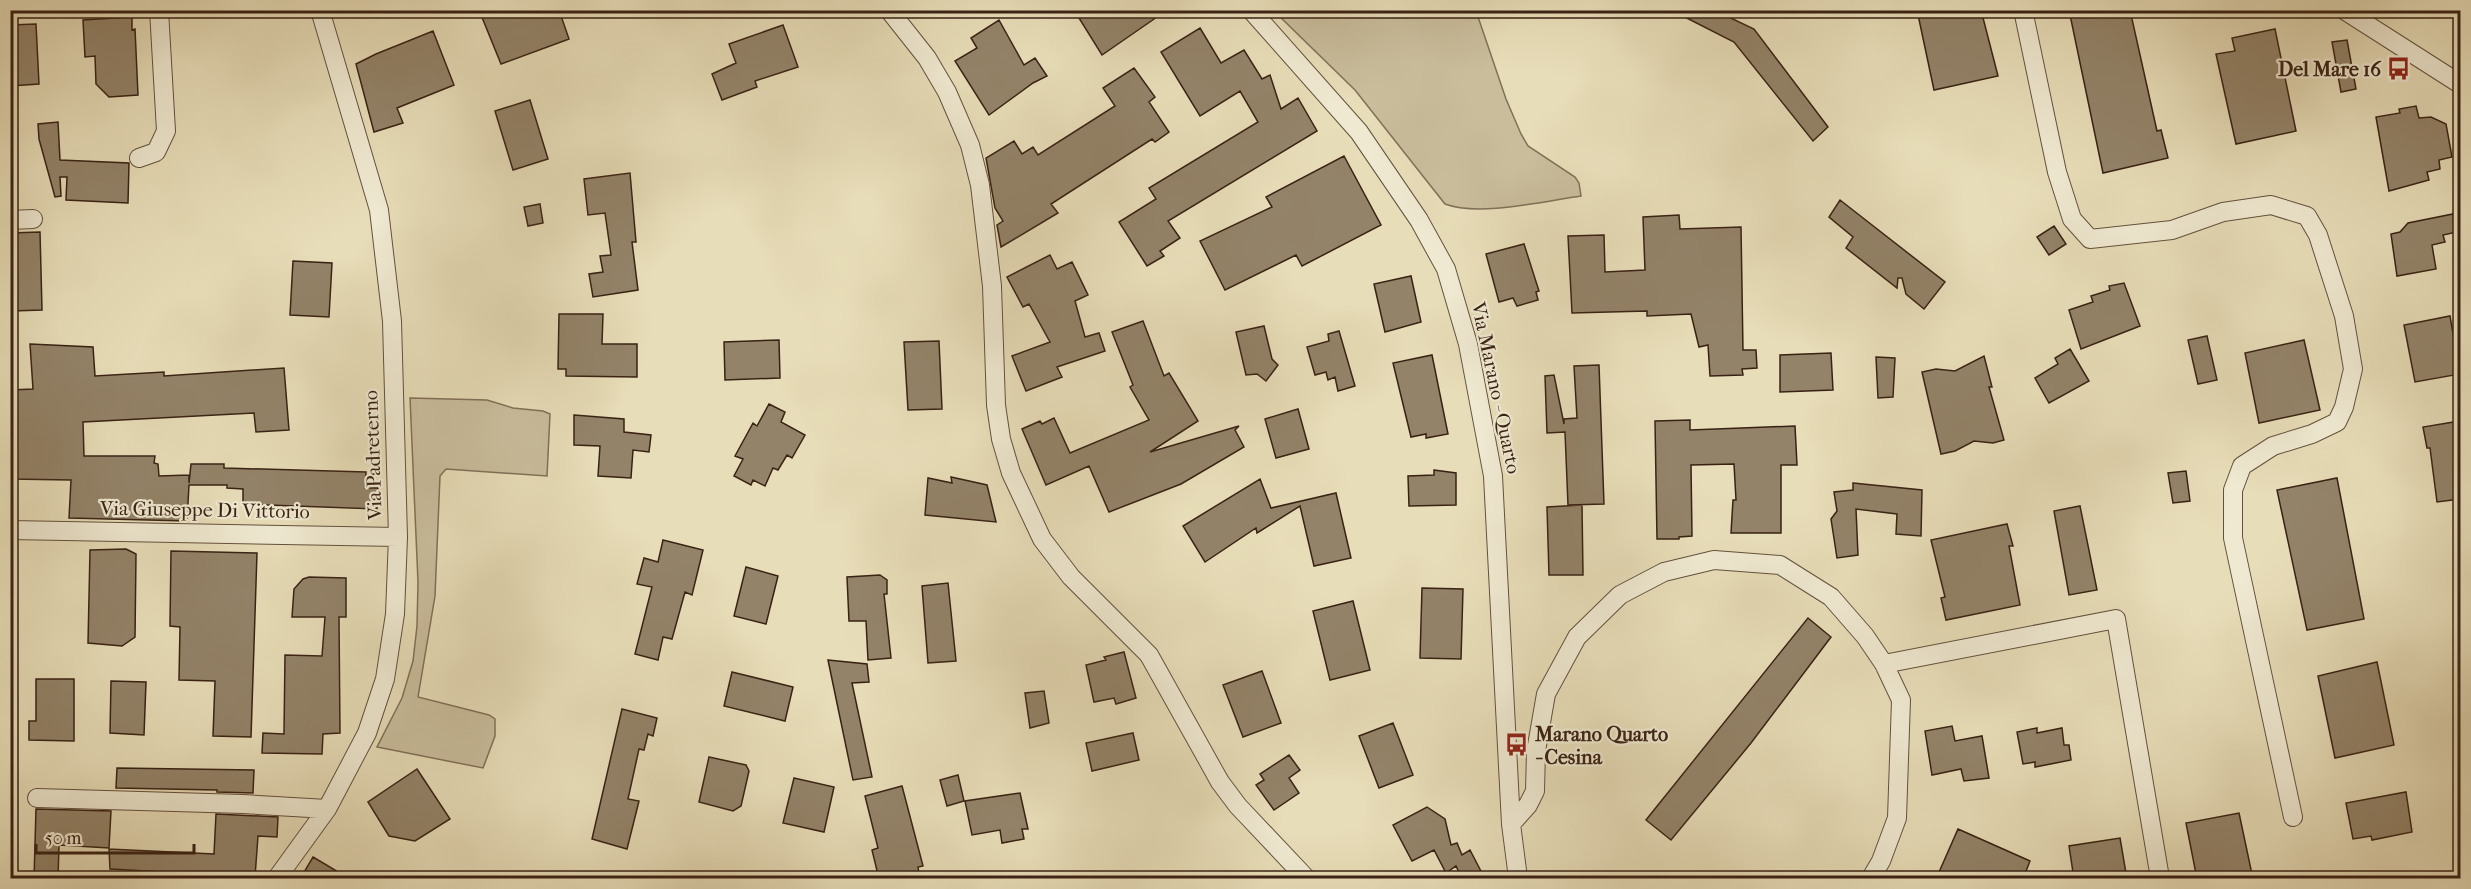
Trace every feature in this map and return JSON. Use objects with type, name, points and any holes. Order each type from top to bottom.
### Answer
[{"type":"street","points":[[139,158],[156,152],[166,131],[159,10]]},
{"type":"street","name":"Via Padreterno","points":[[277,879],[327,809],[367,733],[385,680],[395,614],[398,537],[392,321],[379,210],[320,10]]},
{"type":"street","points":[[889,10],[927,58],[947,92],[970,145],[980,185],[992,286],[996,405],[1001,439],[1011,473],[1042,539],[1071,577],[1149,656],[1220,782],[1238,806],[1306,879]]},
{"type":"street","name":"Via Marano - Quarto","points":[[1251,10],[1359,132],[1419,220],[1446,269],[1468,344],[1494,476],[1510,824],[1518,879]]},
{"type":"street","points":[[2022,10],[2057,172],[2072,219],[2090,239],[2172,230],[2223,212],[2271,205],[2307,216],[2318,235],[2344,316],[2353,369],[2344,407],[2337,422],[2312,434],[2273,446],[2242,466],[2233,490],[2233,538],[2292,817]]},
{"type":"street","points":[[2344,10],[2460,84]]},
{"type":"street","points":[[10,220],[33,219]]},
{"type":"street","name":"Via Giuseppe Di Vittorio","points":[[10,530],[398,537]]},
{"type":"street","points":[[1510,824],[1528,805],[1535,791],[1536,751],[1546,694],[1577,637],[1620,594],[1664,572],[1714,560],[1780,565],[1831,597],[1865,636],[1884,664],[1901,700],[1897,818],[1881,861],[1871,879]]},
{"type":"street","points":[[1884,664],[2116,619],[2160,879]]},
{"type":"street","points":[[37,798],[243,804],[327,809]]},
{"type":"shaded area","points":[[1274,11],[1476,11],[1506,99],[1521,134],[1528,146],[1575,177],[1579,183],[1581,196],[1493,208],[1459,208],[1445,204],[1355,90]]},
{"type":"shaded area","points":[[410,398],[487,400],[513,408],[543,411],[550,414],[547,476],[446,469],[440,476],[435,596],[418,697],[489,715],[495,719],[495,736],[483,768],[377,747],[402,698],[413,661],[417,626],[418,582]]},
{"type":"building","points":[[479,10],[559,10],[569,39],[501,64]]},
{"type":"building","points":[[1074,10],[1167,10],[1102,55]]},
{"type":"building","points":[[1671,10],[1714,10],[1754,29],[1828,127],[1813,141],[1734,42]]},
{"type":"building","points":[[1917,10],[1981,10],[1998,76],[1934,90]]},
{"type":"building","points":[[2069,10],[2130,10],[2157,131],[2161,130],[2168,158],[2103,173]]},
{"type":"building","points":[[132,17],[132,30],[135,29],[138,95],[109,97],[96,84],[95,56],[85,57],[83,20]]},
{"type":"building","points":[[999,20],[1024,65],[1035,58],[1047,76],[1033,83],[989,115],[955,61],[977,48],[971,38]]},
{"type":"building","points":[[36,24],[39,84],[10,86],[10,25]]},
{"type":"building","points":[[783,25],[798,67],[755,81],[757,87],[722,100],[712,74],[736,63],[729,44]]},
{"type":"building","points":[[1200,28],[1221,63],[1244,50],[1262,79],[1270,75],[1281,109],[1298,98],[1317,131],[1168,221],[1180,238],[1160,251],[1164,256],[1147,266],[1119,222],[1156,199],[1149,188],[1258,122],[1240,91],[1200,116],[1161,52]]},
{"type":"building","points":[[2275,29],[2296,131],[2236,144],[2216,54],[2235,51],[2232,38]]},
{"type":"building","points":[[433,31],[454,85],[397,108],[403,123],[374,132],[356,64]]},
{"type":"building","points":[[2347,40],[2356,89],[2341,92],[2332,42]]},
{"type":"building","points":[[1134,68],[1155,97],[1149,102],[1169,132],[1155,142],[1152,139],[1051,204],[1058,213],[1001,247],[997,225],[1003,221],[995,208],[986,158],[1014,141],[1022,154],[1033,147],[1038,155],[1115,106],[1103,88]]},
{"type":"building","points":[[530,100],[548,159],[513,170],[495,111]]},
{"type":"building","points":[[2416,106],[2419,118],[2431,117],[2446,124],[2452,157],[2439,160],[2440,169],[2427,172],[2429,180],[2389,191],[2376,117],[2400,113],[2399,109]]},
{"type":"building","points":[[58,122],[60,160],[129,163],[128,203],[66,200],[67,177],[60,177],[61,196],[55,197],[39,139],[38,124]]},
{"type":"building","points":[[1344,156],[1381,225],[1302,266],[1296,255],[1225,290],[1200,241],[1272,207],[1266,197]]},
{"type":"building","points":[[630,173],[636,242],[632,242],[638,290],[593,297],[589,274],[603,272],[600,256],[611,255],[605,213],[588,215],[584,179]]},
{"type":"building","points":[[1840,200],[1945,282],[1924,309],[1906,294],[1902,278],[1898,278],[1897,288],[1846,248],[1853,237],[1829,217]]},
{"type":"building","points":[[540,204],[543,223],[528,226],[524,207]]},
{"type":"building","points":[[2453,214],[2457,232],[2443,235],[2445,242],[2432,245],[2436,269],[2397,276],[2391,234],[2400,232],[2408,223]]},
{"type":"building","points":[[1679,215],[1680,229],[1741,227],[1743,350],[1756,350],[1757,368],[1742,369],[1743,375],[1710,376],[1708,345],[1699,347],[1691,314],[1647,316],[1647,311],[1572,313],[1568,236],[1604,235],[1605,272],[1645,270],[1643,217]]},
{"type":"building","points":[[2054,226],[2066,244],[2049,255],[2037,237]]},
{"type":"building","points":[[40,232],[42,310],[12,311],[10,233]]},
{"type":"building","points":[[1524,244],[1539,291],[1536,292],[1538,300],[1517,306],[1513,298],[1499,302],[1486,254]]},
{"type":"building","points":[[1050,255],[1057,269],[1072,262],[1088,295],[1075,301],[1085,337],[1099,333],[1105,351],[1057,367],[1062,377],[1026,391],[1012,356],[1050,342],[1029,304],[1023,307],[1007,277]]},
{"type":"building","points":[[293,261],[332,263],[329,317],[290,315]]},
{"type":"building","points":[[1411,276],[1421,322],[1385,332],[1374,284]]},
{"type":"building","points":[[2124,283],[2140,326],[2081,349],[2069,310],[2093,302],[2091,296],[2110,290],[2109,286]]},
{"type":"building","points":[[559,314],[603,314],[602,344],[637,344],[637,377],[566,376],[566,369],[558,369]]},
{"type":"building","points":[[2450,316],[2460,374],[2415,382],[2404,325]]},
{"type":"building","points":[[1143,321],[1164,376],[1169,373],[1198,421],[1150,452],[1239,426],[1235,430],[1244,447],[1181,484],[1109,512],[1089,466],[1046,485],[1022,429],[1054,418],[1070,453],[1149,420],[1130,387],[1133,385],[1112,332]]},
{"type":"building","points":[[1264,326],[1272,359],[1278,365],[1266,381],[1257,374],[1246,375],[1236,332]]},
{"type":"building","points":[[1339,331],[1355,386],[1338,391],[1335,377],[1328,380],[1326,372],[1315,375],[1307,347],[1329,341],[1328,334]]},
{"type":"building","points":[[2207,336],[2217,380],[2198,384],[2188,340]]},
{"type":"building","points":[[779,340],[780,378],[725,380],[724,342]]},
{"type":"building","points":[[2304,340],[2320,410],[2259,423],[2245,353]]},
{"type":"building","points":[[939,341],[942,409],[908,410],[904,342]]},
{"type":"building","points":[[30,344],[93,347],[95,376],[164,372],[164,376],[284,368],[289,430],[256,432],[254,413],[83,422],[84,456],[155,456],[154,463],[158,464],[159,476],[189,475],[189,483],[191,464],[224,464],[224,468],[366,472],[365,488],[378,488],[377,509],[243,504],[243,489],[227,488],[227,485],[189,485],[187,521],[69,518],[71,480],[10,479],[10,390],[33,389]]},
{"type":"building","points":[[2070,349],[2089,381],[2049,403],[2035,378],[2058,364],[2055,358]]},
{"type":"building","points":[[1831,353],[1833,390],[1780,392],[1780,355]]},
{"type":"building","points":[[1432,355],[1448,434],[1426,438],[1426,434],[1411,437],[1393,363]]},
{"type":"building","points":[[1984,356],[1992,387],[1989,387],[2004,440],[1993,443],[1974,441],[1955,451],[1941,454],[1922,372],[1936,369],[1955,371]]},
{"type":"building","points":[[1876,357],[1895,358],[1893,397],[1878,398]]},
{"type":"building","points":[[1599,365],[1604,504],[1568,505],[1565,432],[1547,433],[1545,376],[1554,375],[1564,424],[1564,419],[1577,418],[1574,366]]},
{"type":"building","points":[[769,404],[785,412],[781,422],[805,435],[792,458],[787,455],[778,470],[773,468],[765,486],[753,480],[751,485],[734,476],[743,459],[735,456],[753,423],[757,426]]},
{"type":"building","points":[[1298,409],[1309,449],[1276,458],[1265,419]]},
{"type":"building","points":[[574,415],[624,419],[624,432],[651,435],[649,452],[633,450],[631,478],[598,476],[600,446],[574,445]]},
{"type":"building","points":[[1690,420],[1690,430],[1795,426],[1797,465],[1781,465],[1781,533],[1731,533],[1733,500],[1736,500],[1734,464],[1691,465],[1692,536],[1679,537],[1679,539],[1657,539],[1655,421]]},
{"type":"building","points":[[2460,421],[2460,499],[2437,502],[2430,448],[2427,448],[2423,427]]},
{"type":"building","points":[[1434,470],[1456,473],[1456,505],[1409,506],[1408,476],[1434,475]]},
{"type":"building","points":[[2186,471],[2190,501],[2173,503],[2168,473]]},
{"type":"building","points":[[951,477],[987,485],[996,522],[925,515],[928,478],[952,483]]},
{"type":"building","points":[[2337,478],[2364,619],[2307,630],[2277,490]]},
{"type":"building","points":[[1260,479],[1271,508],[1336,493],[1351,558],[1314,566],[1300,506],[1257,533],[1256,528],[1205,562],[1183,526]]},
{"type":"building","points":[[1853,483],[1922,490],[1921,536],[1896,534],[1897,514],[1856,509],[1858,555],[1837,558],[1831,519],[1837,511],[1834,492],[1853,490]]},
{"type":"building","points":[[1582,505],[1583,575],[1549,575],[1547,507]]},
{"type":"building","points":[[2080,506],[2097,590],[2069,595],[2054,511]]},
{"type":"building","points":[[2007,524],[2013,546],[2009,546],[2020,605],[1946,620],[1941,598],[1945,597],[1931,540]]},
{"type":"building","points":[[663,540],[703,550],[692,595],[685,592],[672,639],[663,637],[658,660],[635,654],[652,587],[637,584],[644,558],[658,562]]},
{"type":"building","points":[[126,549],[136,554],[135,637],[122,646],[88,643],[90,550]]},
{"type":"building","points":[[171,551],[257,553],[251,737],[213,736],[215,681],[179,680],[180,627],[170,626]]},
{"type":"building","points":[[746,567],[778,576],[766,624],[734,616]]},
{"type":"building","points":[[880,575],[887,580],[887,594],[884,594],[891,658],[868,660],[866,621],[849,621],[847,577]]},
{"type":"building","points":[[309,577],[346,578],[346,617],[339,617],[340,733],[323,734],[322,754],[262,753],[263,733],[284,734],[285,655],[322,656],[325,617],[292,617],[294,589],[303,579]]},
{"type":"building","points":[[948,583],[956,661],[928,663],[922,586]]},
{"type":"building","points":[[1422,588],[1463,589],[1461,659],[1420,658]]},
{"type":"building","points":[[1353,601],[1370,670],[1330,680],[1313,611]]},
{"type":"building","points":[[1808,618],[1831,637],[1751,743],[1671,840],[1646,820]]},
{"type":"building","points":[[1124,652],[1136,698],[1116,704],[1114,698],[1094,702],[1086,665]]},
{"type":"building","points":[[828,660],[867,664],[869,682],[852,683],[872,777],[853,780]]},
{"type":"building","points":[[2377,662],[2394,745],[2335,758],[2318,676]]},
{"type":"building","points":[[1262,671],[1281,723],[1243,737],[1223,685]]},
{"type":"building","points":[[732,672],[793,687],[785,721],[724,706]]},
{"type":"building","points":[[36,679],[74,679],[74,741],[29,740],[29,721],[36,721]]},
{"type":"building","points":[[111,681],[146,682],[144,735],[110,733]]},
{"type":"building","points":[[1044,691],[1049,723],[1030,728],[1025,693]]},
{"type":"building","points":[[622,709],[657,718],[653,736],[648,734],[644,750],[639,749],[628,799],[639,801],[627,849],[592,839]]},
{"type":"building","points":[[1393,723],[1413,775],[1379,788],[1359,736]]},
{"type":"building","points":[[1952,726],[1955,741],[1982,736],[1989,778],[1964,781],[1961,769],[1932,775],[1925,731]]},
{"type":"building","points":[[2037,728],[2037,733],[2062,728],[2064,745],[2069,745],[2071,760],[2035,767],[2035,762],[2023,764],[2017,732]]},
{"type":"building","points":[[1133,733],[1139,760],[1092,771],[1086,743]]},
{"type":"building","points":[[1289,755],[1300,770],[1289,778],[1299,793],[1274,810],[1256,785],[1264,780],[1260,774]]},
{"type":"building","points":[[709,757],[746,765],[749,771],[741,806],[733,811],[699,802]]},
{"type":"building","points":[[117,768],[254,770],[253,793],[116,788]]},
{"type":"building","points":[[417,769],[450,819],[415,841],[389,836],[368,802]]},
{"type":"building","points":[[958,775],[964,801],[947,806],[940,780]]},
{"type":"building","points":[[794,778],[834,787],[824,832],[783,823]]},
{"type":"building","points":[[902,786],[923,866],[918,867],[920,879],[879,879],[872,850],[878,848],[865,796]]},
{"type":"building","points":[[2406,792],[2412,832],[2372,840],[2371,836],[2353,839],[2346,803]]},
{"type":"building","points":[[1020,793],[1028,829],[1022,829],[1024,839],[1002,843],[1000,830],[972,835],[965,801]]},
{"type":"building","points":[[1427,807],[1445,819],[1451,845],[1457,843],[1462,855],[1470,850],[1485,879],[1462,879],[1456,866],[1446,873],[1434,850],[1412,861],[1393,825]]},
{"type":"building","points":[[36,809],[111,811],[109,848],[59,845],[58,879],[34,879]]},
{"type":"building","points":[[2239,813],[2253,879],[2197,879],[2186,823]]},
{"type":"building","points":[[216,814],[278,817],[277,837],[258,836],[255,877],[110,869],[109,849],[214,854]]},
{"type":"building","points":[[1958,829],[2030,861],[2023,879],[1936,879]]},
{"type":"building","points":[[2120,838],[2127,879],[2074,879],[2069,846]]},
{"type":"building","points":[[313,857],[350,879],[300,879]]},
{"type":"place","name":"Del Mare 16","points":[[2399,69]]},
{"type":"place","name":"Marano Quarto - Cesina","points":[[1517,745]]}]
